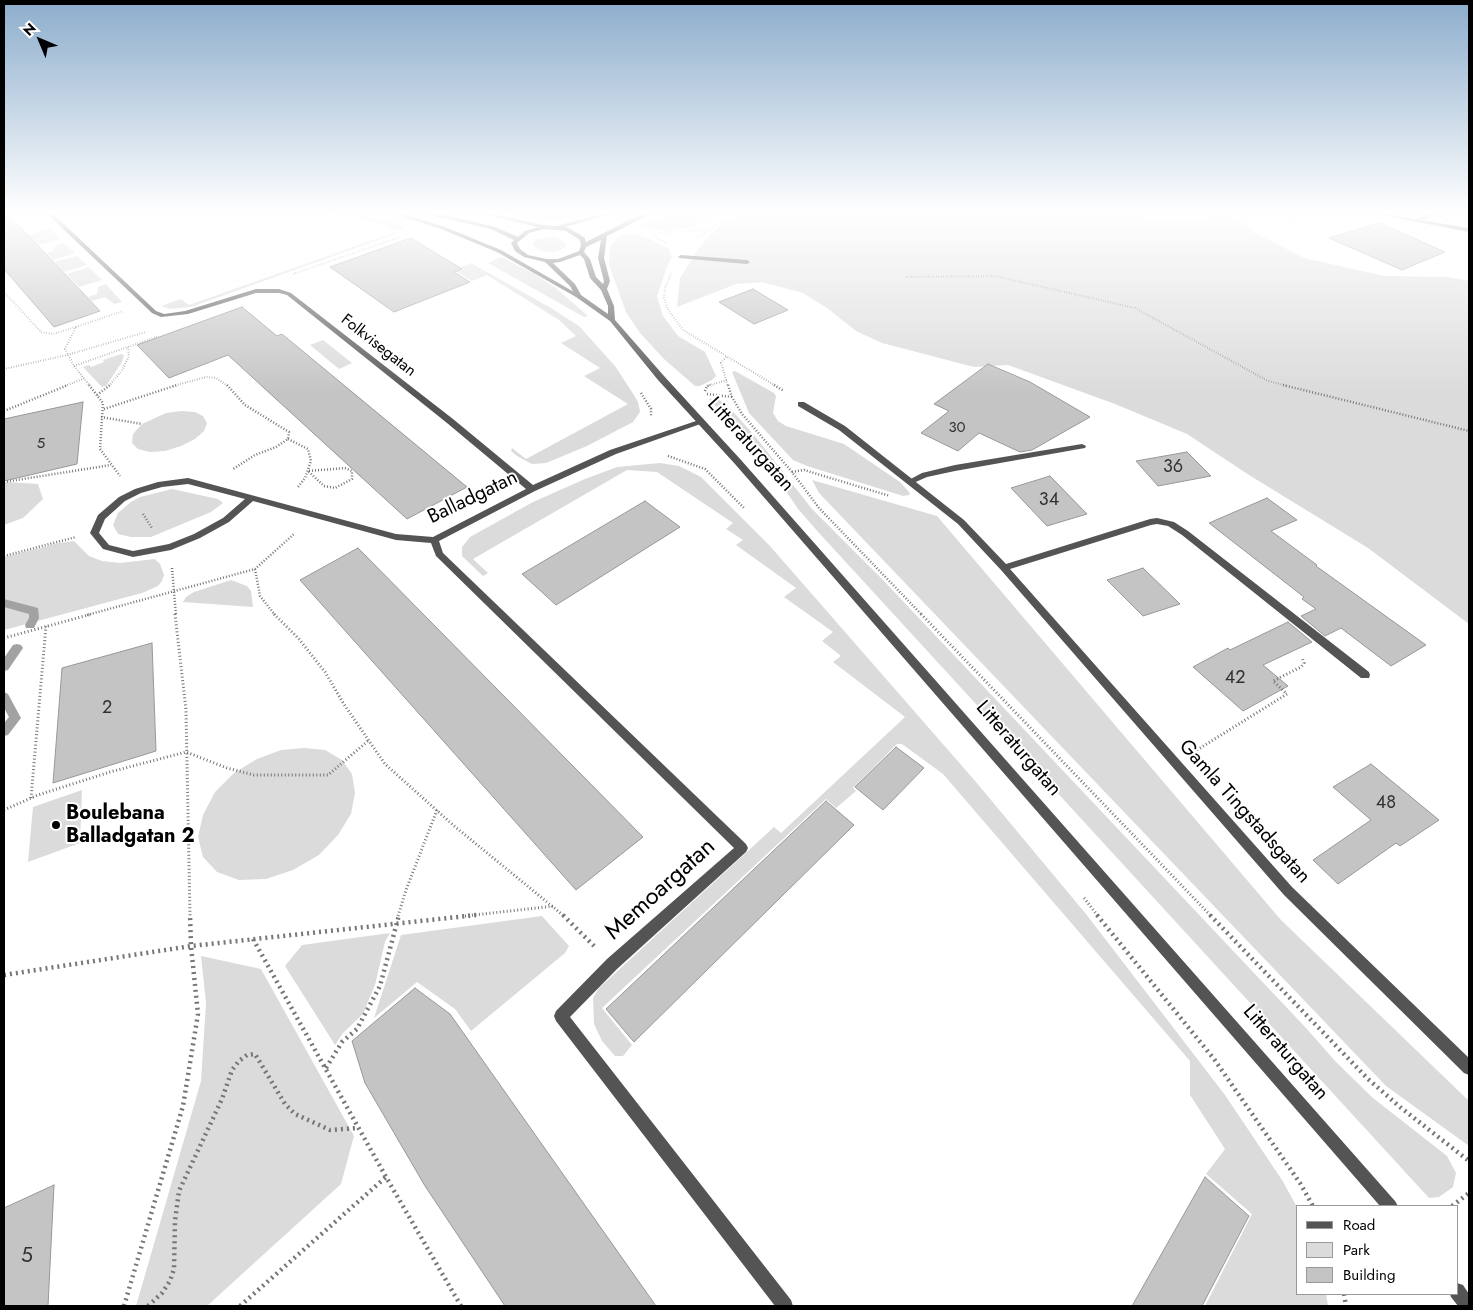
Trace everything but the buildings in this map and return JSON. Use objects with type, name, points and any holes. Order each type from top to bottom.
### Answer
[{"type":"street","name":"Folkvisegatan","points":[[112,272],[154,312],[163,316],[176,315],[243,294],[267,290],[289,294],[458,427],[532,489]]},
{"type":"street","points":[[537,272],[578,296]]},
{"type":"street","name":"Litteraturgatan","points":[[560,272],[573,284],[578,296],[612,320],[1389,1205]]},
{"type":"street","name":"Litteraturgatan","points":[[591,272],[593,278],[604,289],[611,306],[612,320]]},
{"type":"street","name":"Litteraturgatan","points":[[604,289],[607,281],[605,272]]},
{"type":"street","name":"Gamla Tingstadsgatan","points":[[801,404],[842,428],[932,497],[961,522],[1004,568],[1288,892],[1469,1068]]},
{"type":"street","name":"Balladgatan","points":[[94,533],[101,516],[134,492],[161,484],[188,480],[396,537],[434,540],[532,489],[613,452],[702,422]]},
{"type":"street","points":[[911,481],[925,475],[955,468],[1082,446]]},
{"type":"street","points":[[94,533],[106,547],[132,554],[168,548],[197,536],[226,520],[251,498]]},
{"type":"street","points":[[1004,568],[1150,522],[1164,522],[1185,532],[1365,675]]},
{"type":"street","name":"Memoargatan","points":[[434,540],[439,554],[742,848],[612,964],[561,1016],[785,1306]]},
{"type":"street","points":[[1458,1292],[1468,1306]]},
{"type":"path","points":[[267,290],[271,284],[296,272]]},
{"type":"path","points":[[673,272],[665,287],[664,298],[668,310],[683,330],[726,357],[775,384],[801,404]]},
{"type":"path","points":[[906,277],[995,276],[1135,308],[1268,381],[1469,431]]},
{"type":"path","points":[[4,292],[41,332],[52,334],[123,311]]},
{"type":"path","points":[[74,366],[171,331],[176,315]]},
{"type":"path","points":[[4,369],[67,355],[147,331],[176,315]]},
{"type":"path","points":[[76,327],[65,349],[74,366],[103,403],[100,449],[110,465],[134,492],[168,548],[186,710],[191,946],[198,1014],[183,1106],[124,1306]]},
{"type":"path","points":[[97,395],[107,389],[122,370],[129,356],[128,347]]},
{"type":"path","points":[[726,357],[720,363],[732,397],[742,414],[820,508],[1368,1080],[1400,1108],[1469,1161]]},
{"type":"path","points":[[104,409],[185,382],[206,377],[216,378],[226,385],[245,405],[289,432],[288,439]]},
{"type":"path","points":[[4,411],[85,378]]},
{"type":"path","points":[[707,386],[726,380]]},
{"type":"path","points":[[636,385],[652,413],[647,420],[638,423],[652,439],[673,459],[705,469],[746,509]]},
{"type":"path","points":[[102,417],[142,424]]},
{"type":"path","points":[[280,505],[305,478],[311,462],[308,449],[288,439]]},
{"type":"path","points":[[211,487],[236,466],[288,439]]},
{"type":"path","points":[[4,482],[110,465]]},
{"type":"path","points":[[345,468],[352,470],[354,474],[349,482],[335,488],[328,488],[308,471],[345,468]]},
{"type":"path","points":[[792,472],[804,470],[891,497],[916,502],[932,497]]},
{"type":"path","points":[[4,638],[255,569],[316,515]]},
{"type":"path","points":[[4,556],[94,533]]},
{"type":"path","points":[[255,569],[260,596],[276,617],[299,638],[325,672],[385,764],[437,810],[554,906],[612,964]]},
{"type":"path","points":[[31,798],[46,626]]},
{"type":"path","points":[[1175,763],[1287,694],[1273,681],[1303,665],[1303,660],[1299,654]]},
{"type":"path","points":[[4,810],[31,798],[110,772],[186,752],[227,768],[254,775],[328,775],[369,740]]},
{"type":"path","points":[[326,1069],[342,1042],[357,1029],[380,986],[406,890],[437,810]]},
{"type":"path","points":[[1078,890],[1214,1059],[1300,1183],[1312,1205]]},
{"type":"path","points":[[4,975],[191,946],[554,906]]},
{"type":"path","points":[[253,939],[358,1128],[462,1306]]},
{"type":"path","points":[[148,1306],[162,1293],[170,1281],[174,1269],[175,1221],[179,1190],[222,1099],[232,1070],[239,1061],[247,1055],[254,1054],[260,1060],[284,1104],[295,1114],[330,1130],[358,1128]]},
{"type":"path","points":[[240,1306],[386,1177]]},
{"type":"path","points":[[1453,1205],[1469,1193]]},
{"type":"green space","points":[[94,272],[102,280],[79,287],[67,274]]},
{"type":"green space","points":[[282,272],[289,272],[191,307],[170,309],[161,306],[181,299],[189,305]]},
{"type":"green space","points":[[457,272],[487,272],[579,326],[615,366],[638,402],[640,412],[633,422],[587,446],[546,463],[532,464],[511,451],[512,448],[526,459],[628,404],[584,376],[600,368],[561,343],[576,336],[559,320],[487,275],[472,281]]},
{"type":"green space","points":[[504,272],[531,272],[535,274],[556,288],[588,316],[584,317]]},
{"type":"green space","points":[[612,272],[665,272],[657,296],[663,316],[678,336],[705,352],[716,376],[700,386],[695,386],[664,359],[640,333],[626,312]]},
{"type":"green space","points":[[684,272],[1367,272],[1384,276],[1448,277],[1469,281],[1469,624],[1368,548],[1249,475],[1187,434],[1115,404],[1008,365],[974,367],[882,343],[856,331],[827,308],[803,293],[762,282],[736,284],[677,307],[680,278]]},
{"type":"green space","points":[[106,284],[122,302],[114,304],[105,297],[92,301],[88,297],[97,294],[98,287]]},
{"type":"green space","points":[[323,340],[352,363],[339,369],[310,345]]},
{"type":"green space","points":[[121,354],[124,355],[122,362],[106,386],[102,387],[83,367],[89,365],[91,367],[104,362],[103,360]]},
{"type":"green space","points":[[735,371],[774,393],[776,396],[773,413],[778,421],[786,426],[844,444],[900,482],[910,493],[909,495],[903,496],[793,460],[749,413],[732,372]]},
{"type":"green space","points":[[716,398],[727,405],[754,435],[812,509],[883,580],[1336,1062],[1373,1098],[1447,1156],[1456,1173],[1453,1187],[1439,1197],[1429,1198],[820,534],[798,509],[762,455],[709,399]]},
{"type":"green space","points":[[195,412],[203,416],[207,423],[204,431],[195,439],[165,451],[150,452],[138,449],[132,443],[133,434],[142,424],[166,413]]},
{"type":"green space","points":[[660,463],[679,466],[701,477],[770,546],[976,782],[1086,914],[1225,1095],[1282,1180],[1296,1205],[1296,1295],[1326,1295],[1328,1306],[1205,1306],[1252,1214],[1206,1174],[1225,1149],[1190,1095],[1190,1061],[943,774],[902,744],[897,744],[853,788],[856,791],[836,808],[826,799],[602,1008],[632,1045],[623,1056],[615,1056],[602,1041],[594,1024],[593,998],[599,988],[774,827],[781,833],[905,717],[833,662],[841,656],[822,641],[833,632],[784,597],[796,588],[736,545],[743,540],[726,529],[733,523],[657,472],[627,470],[473,559],[488,573],[483,576],[462,556],[462,547],[470,537],[533,502],[617,467]]},
{"type":"green space","points":[[812,480],[937,516],[1281,920],[1469,1101],[1469,1146],[1386,1086],[819,493]]},
{"type":"green space","points":[[4,483],[38,484],[43,499],[23,518],[4,525]]},
{"type":"green space","points":[[172,489],[218,499],[223,503],[211,512],[151,537],[131,537],[118,534],[113,525],[118,513],[131,502],[140,497]]},
{"type":"green space","points":[[74,541],[89,556],[102,561],[120,563],[155,559],[160,564],[164,575],[162,581],[158,586],[142,593],[4,630],[4,557]]},
{"type":"green space","points":[[231,580],[247,586],[251,591],[253,607],[183,602],[186,597],[194,592]]},
{"type":"green space","points":[[304,748],[325,750],[342,760],[352,774],[355,793],[351,814],[338,835],[319,855],[293,870],[266,879],[239,880],[217,872],[203,857],[198,837],[203,815],[215,792],[234,773],[257,759],[281,750]]},
{"type":"green space","name":"Boulebana Balladgatan 2","points":[[82,790],[80,843],[28,862],[33,807]]},
{"type":"green space","points":[[542,916],[569,946],[565,953],[471,1031],[455,1009],[417,982],[374,1018],[401,935]]},
{"type":"green space","points":[[390,933],[385,942],[375,985],[363,1014],[343,1033],[335,1045],[285,966],[302,945]]},
{"type":"green space","points":[[201,956],[261,969],[354,1136],[341,1184],[207,1306],[136,1306],[201,1081],[206,1003]]},
{"type":"waterway","points":[[4,603],[34,611],[34,618],[30,625]]},
{"type":"waterway","points":[[4,667],[17,648]]},
{"type":"waterway","points":[[4,697],[15,718],[4,731]]},
{"type":"place","name":"Boulebana Balladgatan 2","points":[[56,825]]}]
